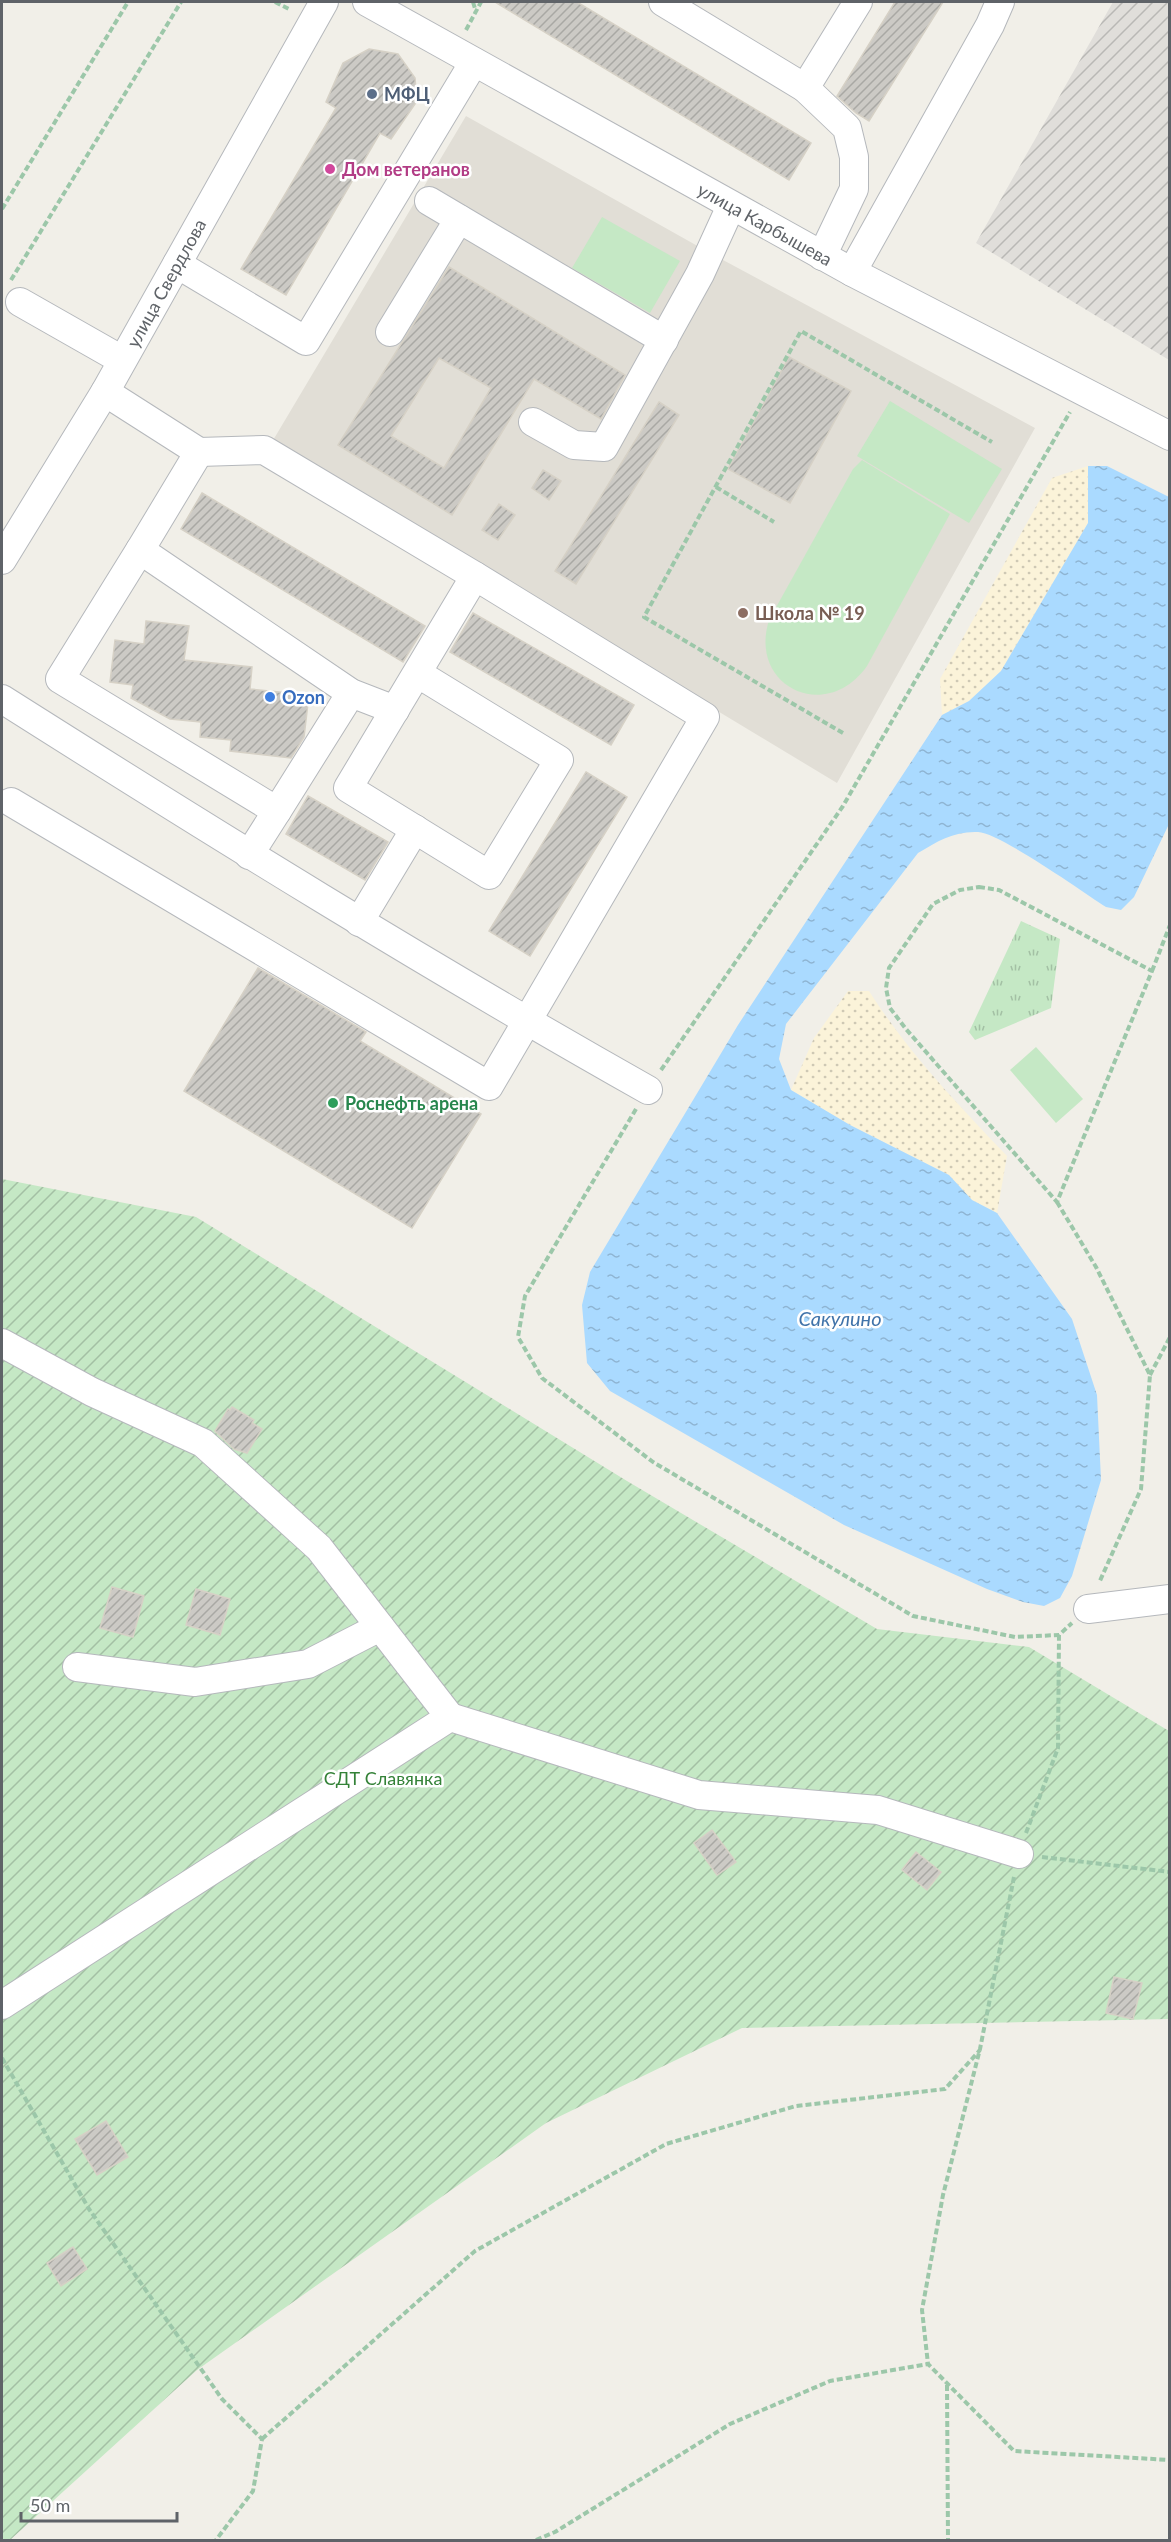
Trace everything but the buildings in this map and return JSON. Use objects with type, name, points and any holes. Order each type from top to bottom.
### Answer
[{"type":"street","name":"улица Свердлова","points":[[2,560],[105,392],[324,2]]},
{"type":"street","name":"улица Карбышева","points":[[367,2],[822,256],[1165,431]]},
{"type":"street","points":[[663,2],[805,88],[847,128],[854,157],[854,189],[822,256]]},
{"type":"street","points":[[805,88],[858,2]]},
{"type":"street","points":[[852,272],[990,25],[1000,2]]},
{"type":"street","points":[[177,264],[306,341],[464,56]]},
{"type":"street","points":[[429,201],[664,340]]},
{"type":"street","points":[[533,422],[574,445],[604,447],[700,274],[731,206]]},
{"type":"street","points":[[390,332],[459,219]]},
{"type":"street","points":[[14,293],[122,360]]},
{"type":"street","points":[[11,802],[489,1086],[705,717],[264,450],[199,452],[105,392]]},
{"type":"street","points":[[199,452],[60,679],[277,811]]},
{"type":"street","points":[[140,550],[351,693],[396,710]]},
{"type":"street","points":[[417,672],[559,760],[489,875],[348,788],[396,710],[417,672],[475,576]]},
{"type":"street","points":[[249,855],[351,693]]},
{"type":"street","points":[[2,699],[359,922],[648,1090]]},
{"type":"street","points":[[359,922],[416,828]]},
{"type":"street","points":[[2,1342],[92,1392],[203,1443],[319,1548],[450,1717],[699,1795],[878,1810],[1019,1854]]},
{"type":"street","points":[[1088,1609],[1170,1599]]},
{"type":"street","points":[[77,1667],[195,1682],[308,1664],[380,1627]]},
{"type":"street","points":[[2,2005],[450,1717]]},
{"type":"path","points":[[2,209],[128,2]]},
{"type":"path","points":[[14,293],[181,2]]},
{"type":"path","points":[[275,2],[291,10]]},
{"type":"path","points":[[473,2],[476,12]]},
{"type":"path","points":[[464,56],[481,2]]},
{"type":"path","points":[[843,733],[644,617],[801,331],[992,442]]},
{"type":"path","points":[[1072,409],[843,806],[648,1090],[525,1296],[518,1337],[542,1378],[653,1462],[914,1616],[1015,1637],[1059,1635],[1088,1609],[1141,1489],[1150,1375],[1170,1337]]},
{"type":"path","points":[[716,487],[774,522]]},
{"type":"path","points":[[1150,1375],[1096,1267],[1057,1202],[906,1029],[890,1008],[886,988],[889,968],[933,904],[960,890],[979,887],[999,890],[1152,971]]},
{"type":"path","points":[[1057,1202],[1170,925]]},
{"type":"path","points":[[1019,1854],[1170,1872]]},
{"type":"path","points":[[216,2541],[254,2491],[262,2439],[475,2251],[666,2144],[796,2106],[945,2089],[980,2049],[943,2195],[922,2310],[928,2364],[1014,2451],[1170,2460]]},
{"type":"path","points":[[2,2058],[89,2210],[222,2399],[262,2439]]},
{"type":"path","points":[[536,2541],[555,2532],[730,2424],[830,2381],[928,2364]]},
{"type":"path","points":[[947,2384],[948,2541]]},
{"type":"shaded area","points":[[1113,2],[1169,2],[1169,360],[976,243]]},
{"type":"shaded area","name":"Школа № 19","points":[[466,116],[710,253],[1035,428],[837,783],[272,442]]},
{"type":"green space","points":[[602,217],[680,261],[650,313],[572,268]]},
{"type":"green space","points":[[890,401],[1002,469],[969,523],[857,456]]},
{"type":"green space","points":[[862,460],[950,514],[867,666],[850,683],[831,693],[812,695],[795,690],[780,679],[770,664],[766,644],[769,620],[853,469]]},
{"type":"green space","points":[[1021,921],[1060,939],[1051,1008],[975,1040],[969,1032]]},
{"type":"green space","points":[[1036,1047],[1083,1099],[1056,1123],[1010,1070]]},
{"type":"green space","name":"СДТ Славянка","points":[[2,1179],[196,1217],[627,1481],[877,1629],[1029,1647],[1169,1731],[1169,2019],[742,2028],[546,2123],[197,2370],[10,2540],[2,2540]]},
{"type":"sand","points":[[1088,466],[1088,523],[1001,671],[969,701],[942,715],[940,679],[1052,478]]},
{"type":"sand","points":[[848,991],[869,991],[917,1056],[1007,1156],[997,1213],[972,1200],[949,1175],[850,1125],[791,1090],[814,1038]]},
{"type":"water","name":"Сакулино","points":[[1088,466],[1107,466],[1169,497],[1169,824],[1134,897],[1121,910],[1106,907],[1022,852],[989,835],[969,832],[939,841],[918,853],[786,1024],[779,1059],[791,1090],[850,1125],[949,1175],[972,1200],[997,1213],[1072,1319],[1097,1395],[1101,1480],[1072,1576],[1060,1598],[1044,1606],[1023,1602],[987,1589],[844,1525],[610,1391],[587,1363],[582,1305],[590,1272],[738,1025],[942,715],[969,701],[1001,671],[1088,523]]},
{"type":"place","name":"МФЦ","points":[[372,94]]},
{"type":"place","name":"Дом ветеранов","points":[[330,169]]},
{"type":"place","name":"Школа № 19","points":[[743,613]]},
{"type":"place","name":"Ozon","points":[[270,697]]},
{"type":"place","name":"Роснефть арена","points":[[333,1103]]}]
